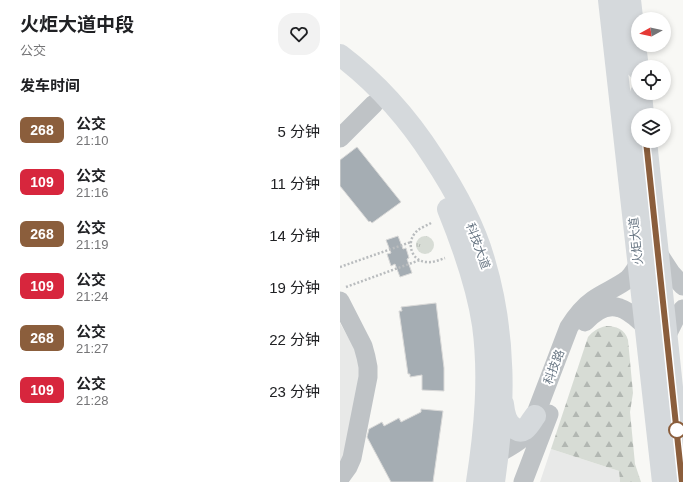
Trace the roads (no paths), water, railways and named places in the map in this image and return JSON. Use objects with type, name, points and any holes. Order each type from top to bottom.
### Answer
[{"type":"main road","name":"火炬大道","points":[[609,0],[663,482]]},
{"type":"main road","points":[[630,0],[637,60]]},
{"type":"main road","name":"科技大道","points":[[340,55],[374,83],[412,126],[442,170],[458,198],[484,259],[498,323],[502,397],[497,455],[483,481]]},
{"type":"main road","name":"科技大道","points":[[340,72],[374,104],[401,135],[431,178],[446,204],[458,234],[471,274],[483,324],[487,382],[483,481]]},
{"type":"main road","name":"火炬大道","points":[[647,148],[682,482]]},
{"type":"main road","points":[[502,397],[505,416],[509,424],[518,431],[527,428],[535,416]]},
{"type":"street","points":[[340,138],[374,104]]},
{"type":"street","points":[[658,253],[671,273],[683,286]]},
{"type":"street","name":"科技路","points":[[497,455],[519,442],[526,436],[530,429],[569,327],[576,316],[584,307],[595,299],[628,279],[639,264]]},
{"type":"street","points":[[340,301],[363,346],[368,367],[368,377],[352,458],[348,467],[340,478]]},
{"type":"street","name":"科技路","points":[[523,482],[583,325],[600,309],[611,306],[621,308],[646,326]]},
{"type":"street","points":[[666,337],[675,319],[683,309]]}]
